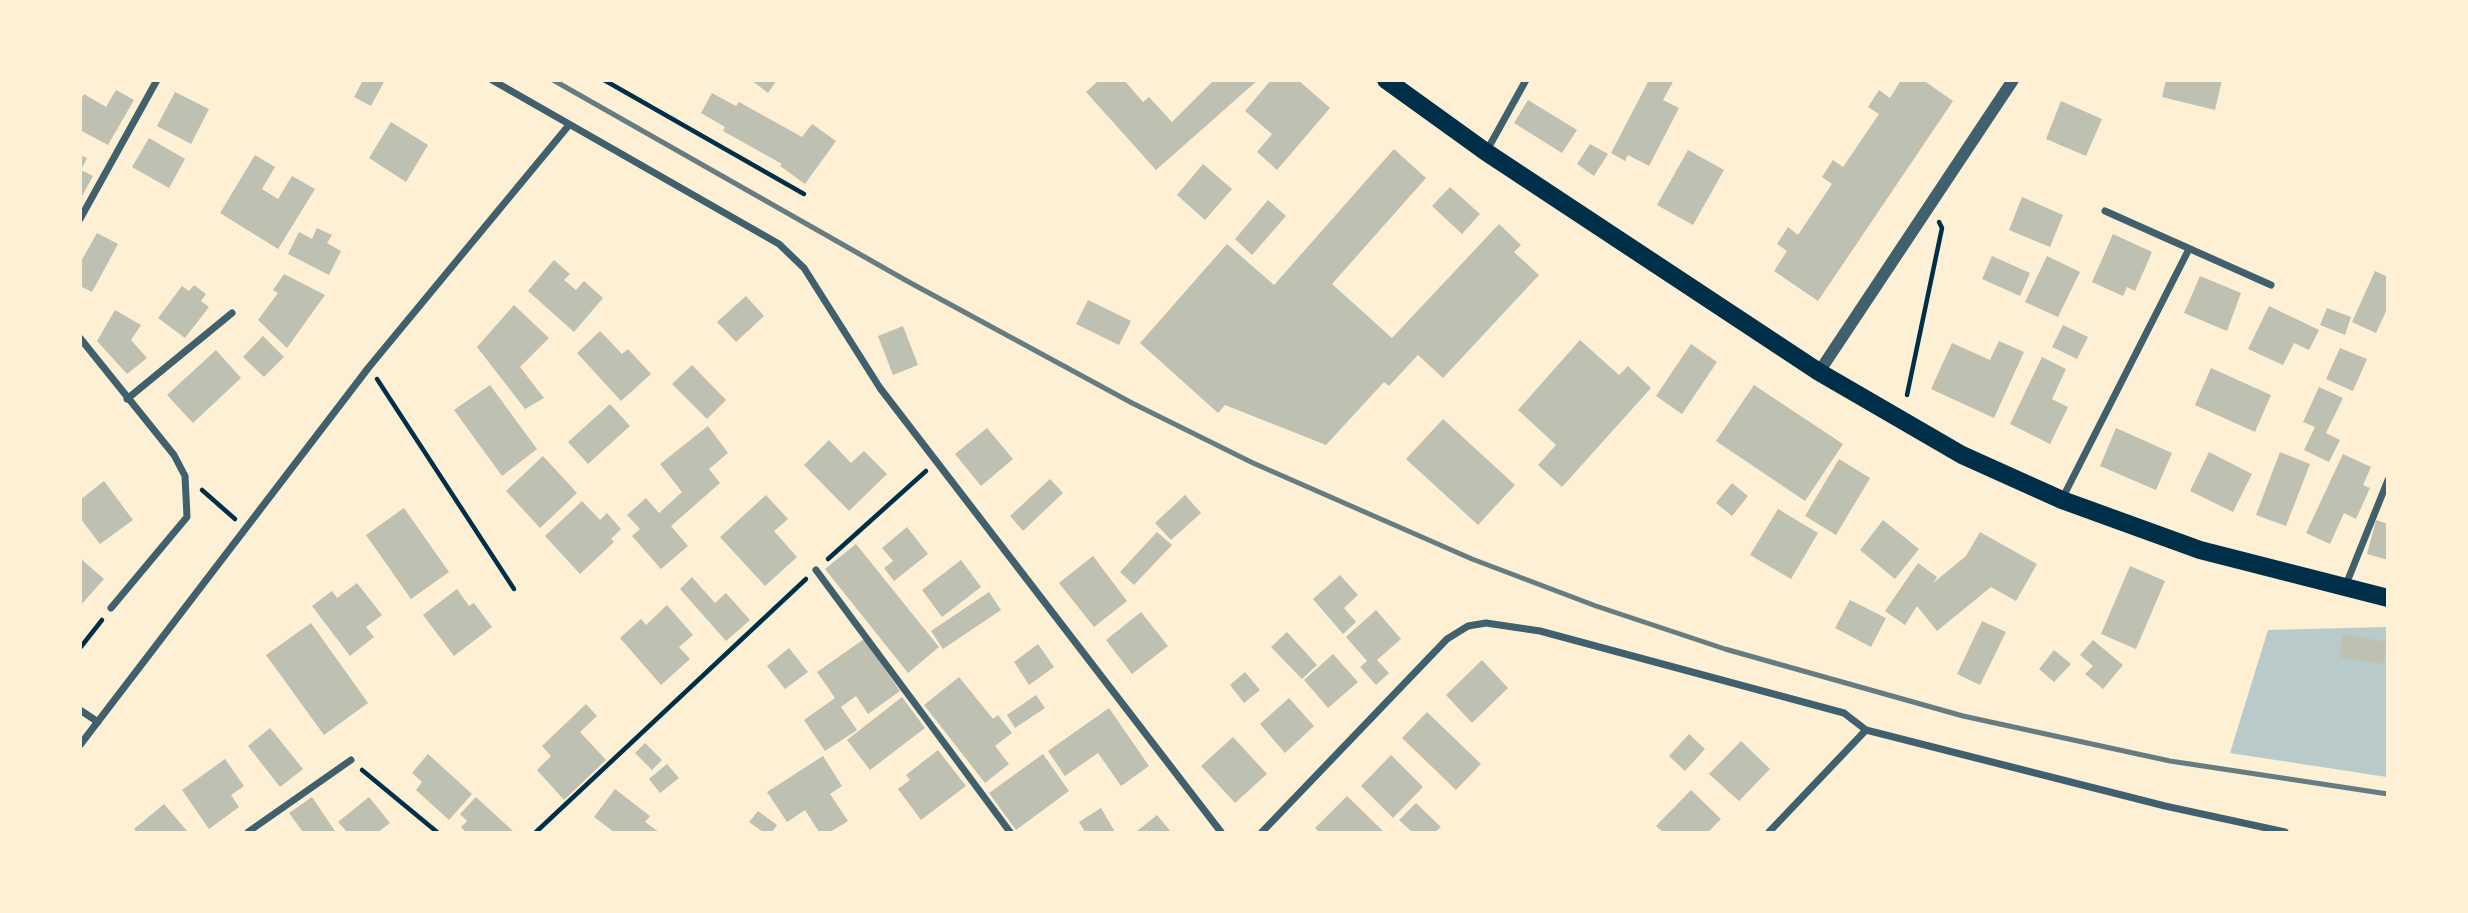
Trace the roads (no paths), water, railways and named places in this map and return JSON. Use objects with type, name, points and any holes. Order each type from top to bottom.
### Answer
[{"type":"main road","points":[[1386,80],[1486,152],[1819,372],[1962,455],[2062,500],[2200,550],[2388,598]]},
{"type":"street","points":[[80,219],[157,80]]},
{"type":"street","points":[[492,80],[779,244],[804,268],[880,388],[935,463],[1221,832]]},
{"type":"street","points":[[1486,152],[1526,80]]},
{"type":"street","points":[[1819,372],[2013,80]]},
{"type":"street","points":[[80,745],[369,368],[569,125]]},
{"type":"street","points":[[2105,211],[2271,285]]},
{"type":"street","points":[[2062,500],[2189,249]]},
{"type":"street","points":[[127,399],[232,313]]},
{"type":"street","points":[[80,338],[174,455],[186,476],[187,517],[111,608]]},
{"type":"street","points":[[2344,588],[2388,480]]},
{"type":"street","points":[[816,570],[1010,832]]},
{"type":"street","points":[[1262,832],[1447,639],[1475,623],[1499,623],[1541,631],[1844,713],[1866,730],[2165,806],[2285,832]]},
{"type":"street","points":[[80,710],[98,722]]},
{"type":"street","points":[[1769,832],[1866,730]]},
{"type":"street","points":[[248,832],[351,760]]},
{"type":"railway","points":[[553,80],[907,281],[1132,403],[1253,463],[1472,559],[1596,606],[1725,649],[1963,716],[2170,761],[2388,794]]}]
